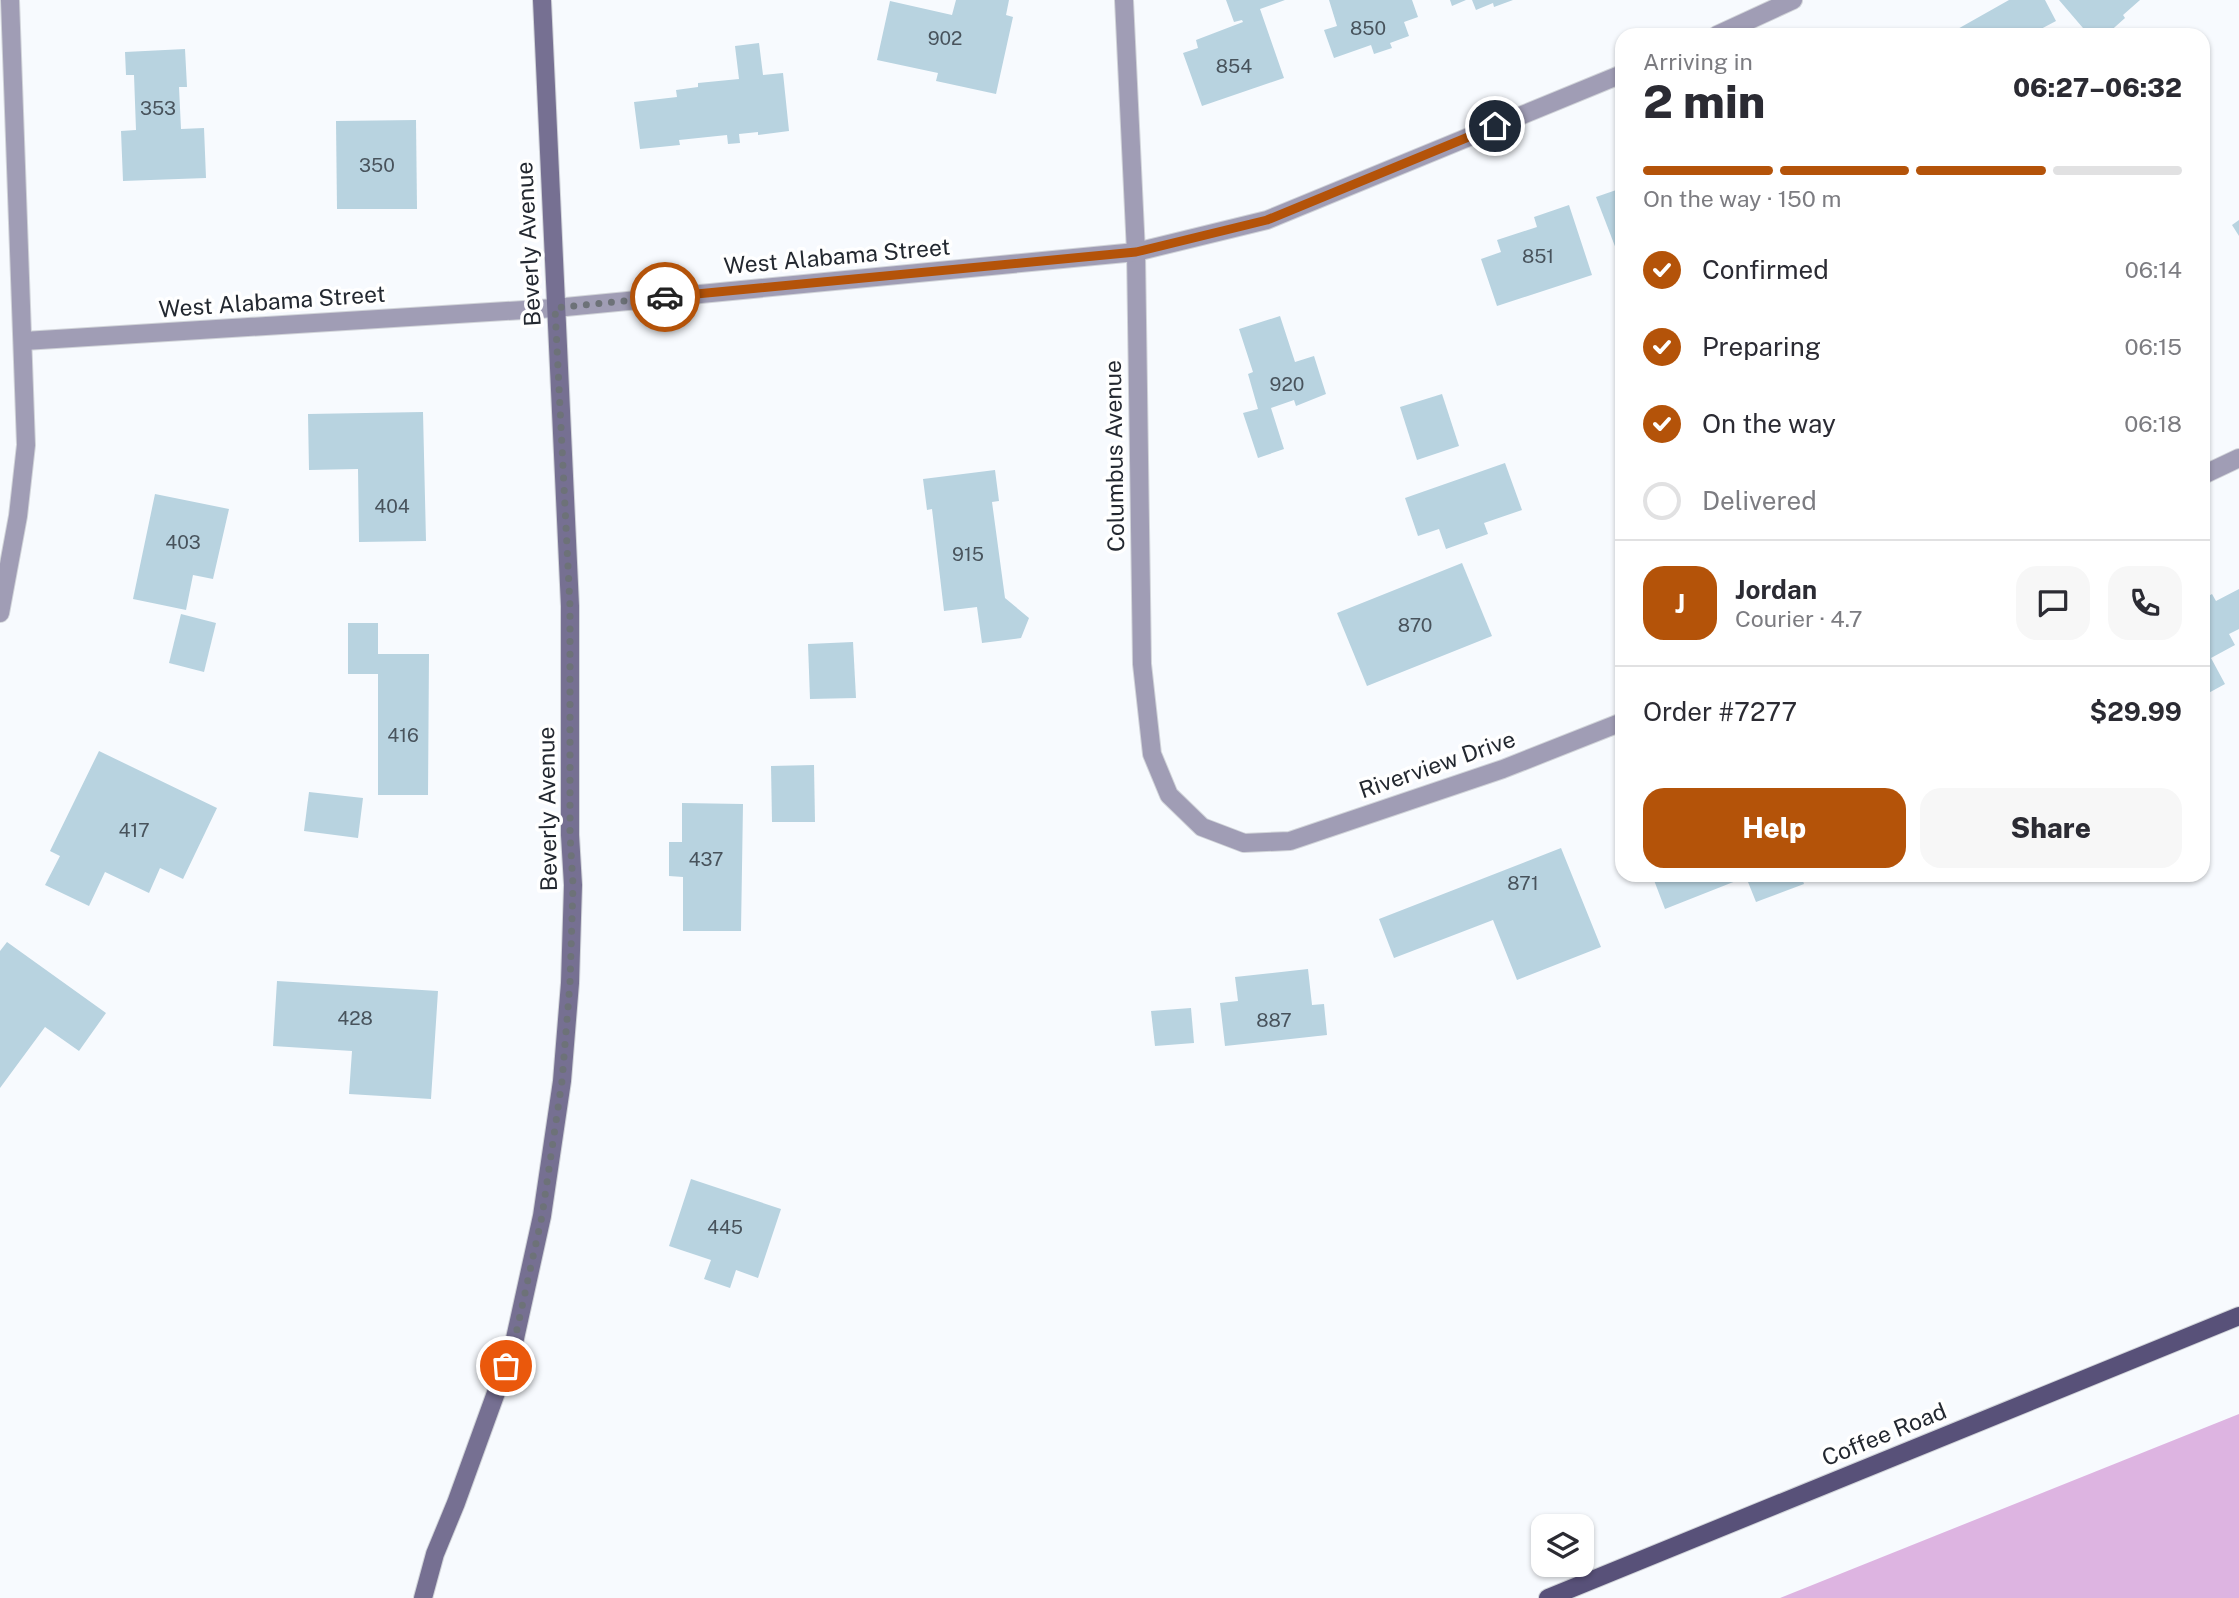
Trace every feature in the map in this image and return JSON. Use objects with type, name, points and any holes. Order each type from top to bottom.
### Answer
[{"type":"main road","name":"Coffee Road","points":[[1548,1598],[2239,1316]]},
{"type":"street","points":[[0,613],[18,516],[26,445],[10,0]]},
{"type":"street","name":"Beverly Avenue","points":[[424,1598],[435,1555],[514,1343],[542,1216],[562,1081],[570,983],[573,885],[570,835],[570,606],[541,0]]},
{"type":"street","name":"Columbus Avenue","points":[[1124,0],[1136,252],[1142,664],[1152,754],[1170,795],[1202,827],[1244,843],[1266,842]]},
{"type":"street","points":[[1732,28],[1793,0]]},
{"type":"street","name":"West Alabama Street","points":[[24,341],[555,308],[1136,252],[1267,220],[1615,77]]},
{"type":"street","points":[[2210,472],[2239,458]]},
{"type":"street","name":"Riverview Drive","points":[[1266,842],[1290,841],[1503,768],[1615,725]]},
{"type":"shaded area","points":[[2239,1414],[2239,1598],[1780,1598]]},
{"type":"building","points":[[956,0],[1009,0],[1006,15],[1013,17],[996,94],[936,81],[938,73],[877,60],[890,1],[952,15]]},
{"type":"building","points":[[1226,0],[1285,0],[1260,9],[1284,78],[1202,106],[1183,53],[1198,48],[1196,40],[1243,22],[1234,22]]},
{"type":"building","points":[[1329,0],[1412,0],[1418,17],[1404,22],[1409,36],[1390,43],[1392,48],[1374,54],[1371,45],[1334,58],[1324,30],[1337,26]]},
{"type":"building","points":[[1450,0],[1466,0],[1452,6]]},
{"type":"building","points":[[1472,0],[1513,0],[1494,7],[1493,3],[1476,10]]},
{"type":"building","points":[[2009,0],[2045,0],[2056,21],[2043,28],[1959,28]]},
{"type":"building","points":[[2059,0],[2140,0],[2123,15],[2125,18],[2114,28],[2083,28]]},
{"type":"building","points":[[759,43],[763,75],[783,73],[789,131],[758,135],[758,132],[739,134],[740,143],[728,144],[727,135],[679,140],[680,145],[640,149],[634,102],[677,97],[676,90],[698,87],[698,83],[739,79],[735,46]]},
{"type":"building","points":[[185,49],[187,87],[179,87],[181,129],[204,128],[206,178],[123,181],[121,131],[136,130],[134,75],[126,75],[125,52]]},
{"type":"building","points":[[416,120],[417,209],[337,209],[336,121]]},
{"type":"building","points":[[1615,190],[1615,246],[1596,197]]},
{"type":"building","points":[[1569,205],[1592,275],[1497,306],[1481,259],[1501,252],[1497,240],[1537,227],[1534,217]]},
{"type":"building","points":[[2239,220],[2239,236],[2232,225]]},
{"type":"building","points":[[1280,316],[1295,362],[1314,356],[1326,394],[1296,406],[1294,400],[1271,408],[1284,449],[1258,458],[1243,413],[1258,409],[1248,374],[1253,372],[1239,329]]},
{"type":"building","points":[[1442,394],[1459,446],[1417,460],[1400,407]]},
{"type":"building","points":[[423,412],[426,541],[359,542],[358,469],[309,470],[308,414]]},
{"type":"building","points":[[1505,463],[1522,510],[1484,523],[1488,534],[1446,549],[1439,529],[1418,536],[1405,498]]},
{"type":"building","points":[[995,470],[999,501],[992,502],[1005,598],[1029,618],[1021,638],[982,643],[977,607],[944,611],[932,509],[927,510],[923,479]]},
{"type":"building","points":[[155,494],[229,509],[213,579],[193,575],[186,610],[133,599]]},
{"type":"building","points":[[1462,563],[1492,636],[1367,686],[1337,613]]},
{"type":"building","points":[[2239,589],[2239,629],[2229,634],[2235,645],[2211,658],[2225,684],[2210,692],[2210,595],[2212,594],[2216,601]]},
{"type":"building","points":[[181,614],[216,623],[204,672],[169,663]]},
{"type":"building","points":[[348,623],[378,623],[378,654],[429,654],[428,795],[378,795],[378,674],[348,674]]},
{"type":"building","points":[[853,642],[856,698],[810,699],[808,644]]},
{"type":"building","points":[[99,751],[217,808],[183,879],[160,868],[149,893],[105,872],[89,906],[45,885],[60,856],[50,851]]},
{"type":"building","points":[[814,765],[815,822],[772,822],[771,766]]},
{"type":"building","points":[[309,792],[363,798],[358,838],[304,831]]},
{"type":"building","points":[[682,803],[743,804],[741,931],[683,931],[683,877],[669,876],[669,842],[682,842]]},
{"type":"building","points":[[1561,848],[1601,947],[1517,980],[1493,920],[1394,958],[1379,919]]},
{"type":"building","points":[[1655,882],[1733,882],[1665,909]]},
{"type":"building","points":[[1748,882],[1803,882],[1804,884],[1756,902]]},
{"type":"building","points":[[7,942],[106,1013],[79,1051],[45,1027],[0,1088],[0,951]]},
{"type":"building","points":[[1308,969],[1312,1005],[1324,1004],[1327,1035],[1225,1046],[1220,1003],[1238,1001],[1235,977]]},
{"type":"building","points":[[277,981],[438,991],[431,1099],[349,1094],[352,1051],[273,1046]]},
{"type":"building","points":[[1191,1008],[1194,1043],[1155,1046],[1151,1011]]},
{"type":"building","points":[[691,1179],[781,1209],[758,1278],[736,1270],[730,1288],[704,1279],[711,1260],[669,1246]]},
{"type":"way so far","points":[[506,1366],[514,1343],[542,1216],[562,1081],[570,983],[573,885],[570,835],[570,606],[555,308],[665,297]]},
{"type":"route","points":[[665,297],[1136,252],[1267,220],[1495,126]]}]
